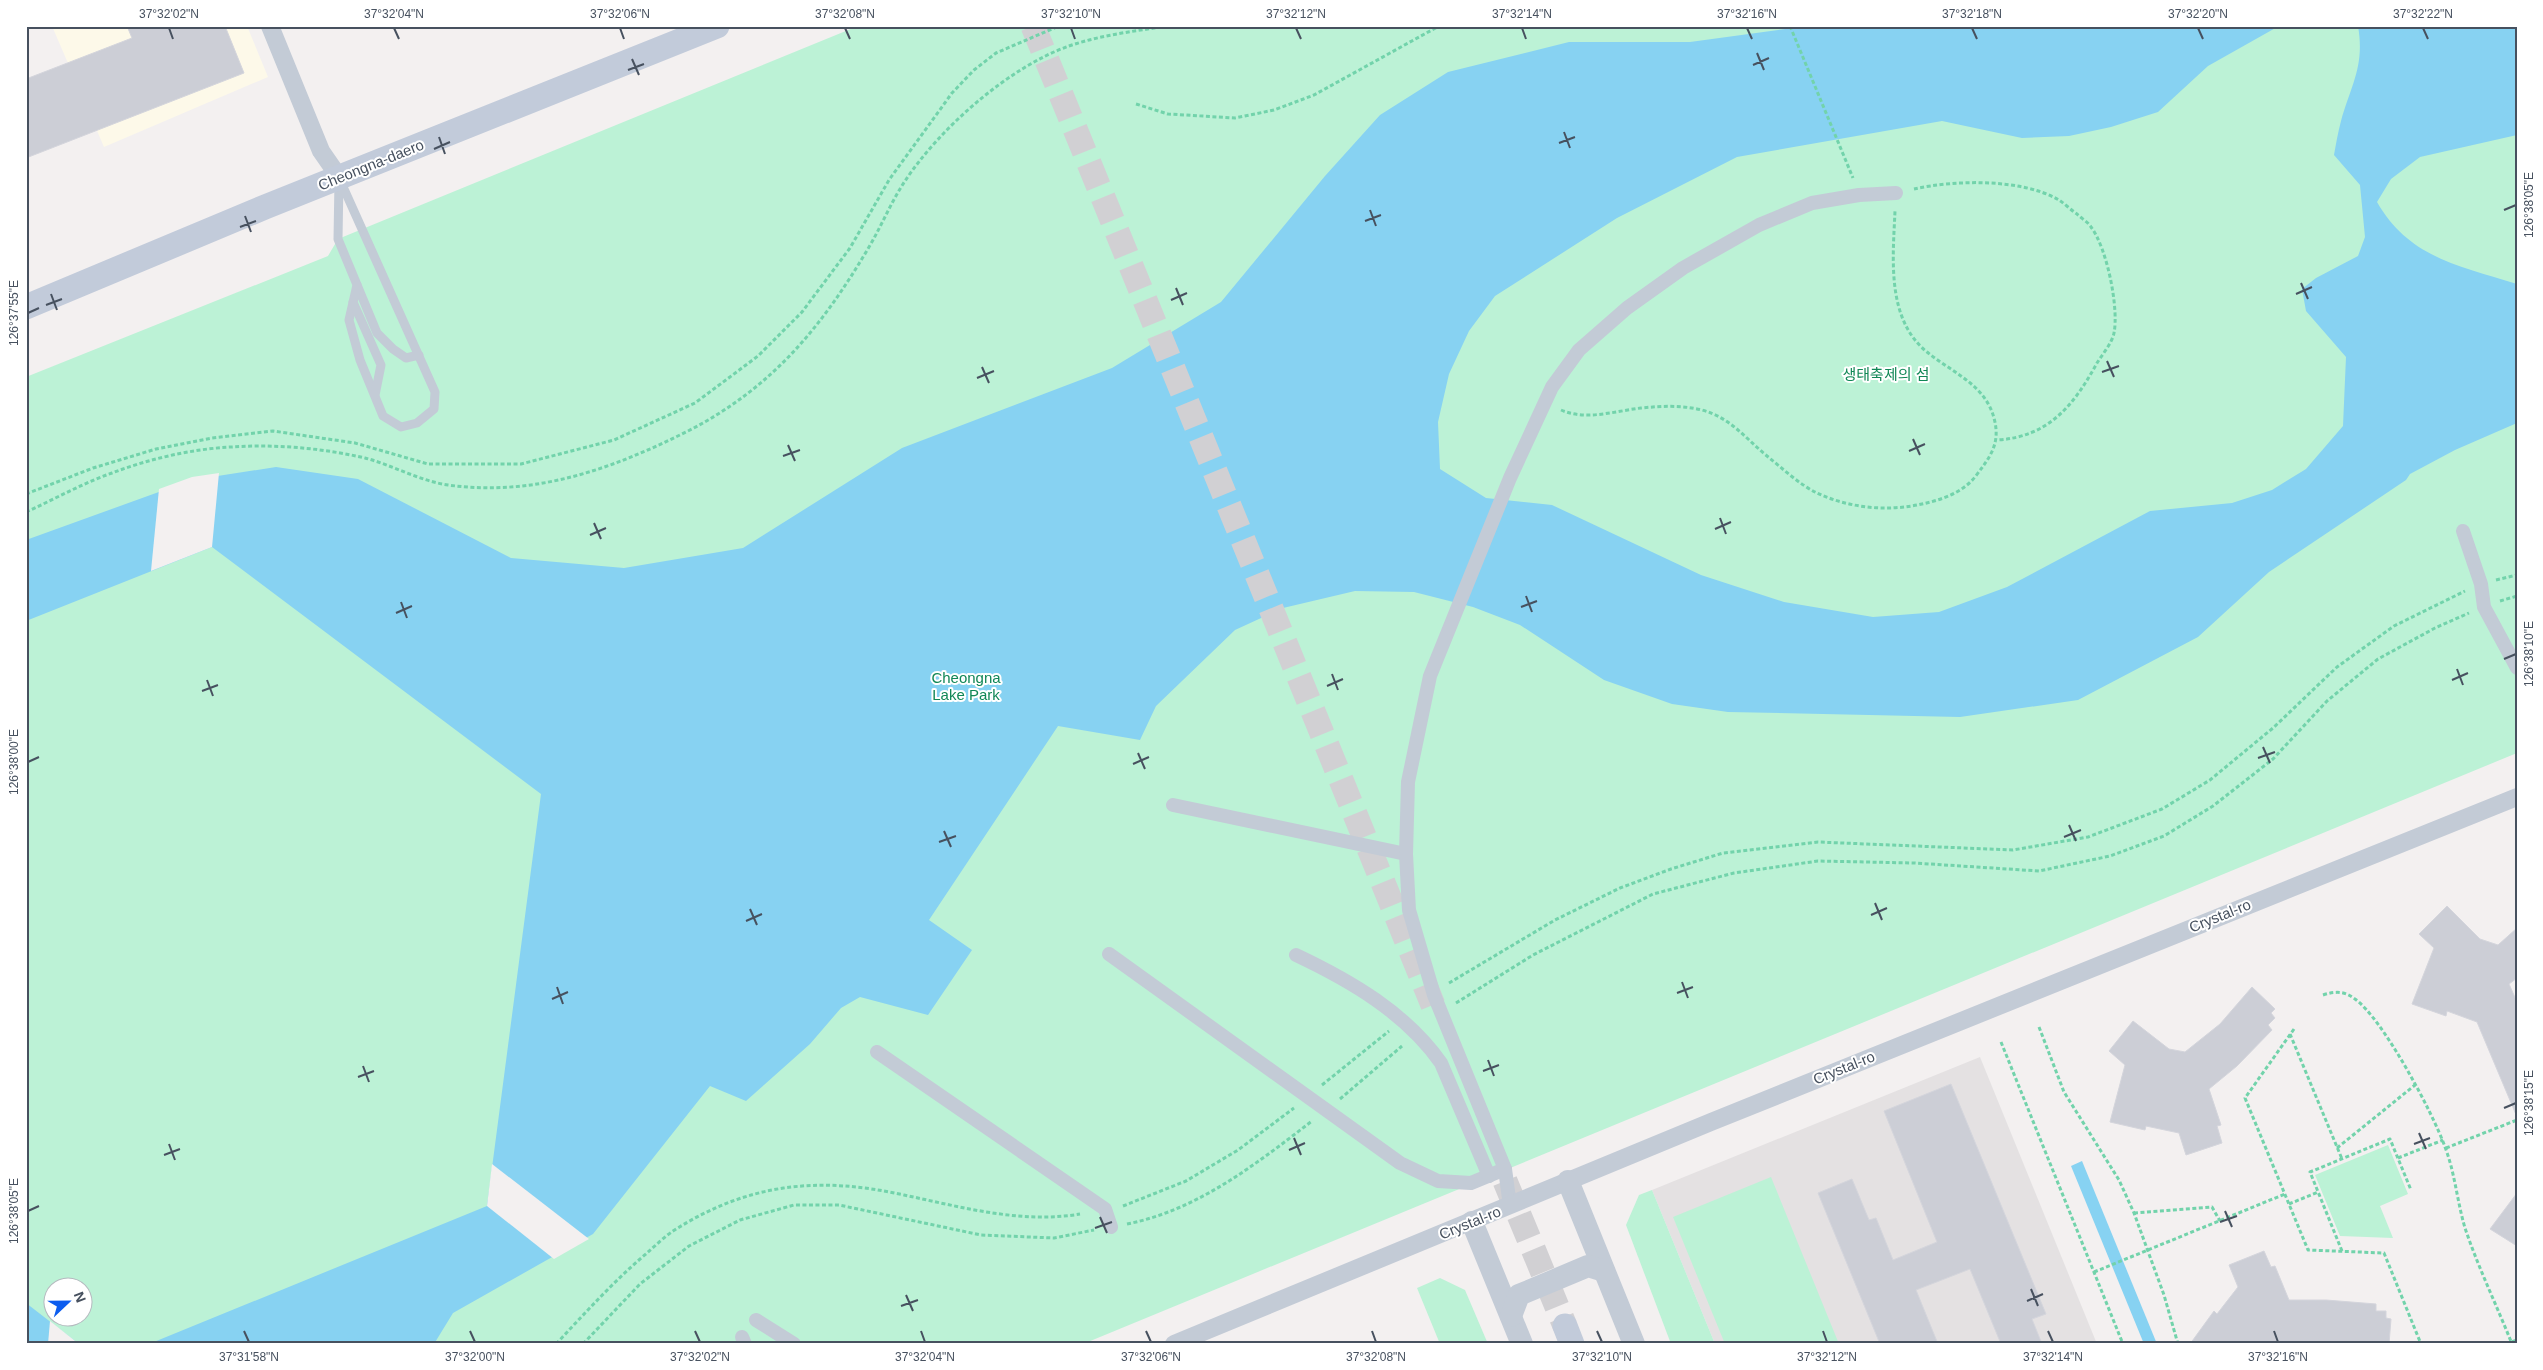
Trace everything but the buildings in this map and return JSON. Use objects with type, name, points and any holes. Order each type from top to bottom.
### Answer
[{"type":"main road","name":"Cheongna-daero","points":[[26,307],[339,177],[717,26]]},
{"type":"street","points":[[270,26],[322,151],[339,177]]},
{"type":"street","points":[[1510,1206],[1505,1169],[1434,995],[1409,910],[1406,854],[1408,782],[1430,676],[1510,478],[1552,387],[1579,350],[1627,308],[1682,268],[1758,224],[1812,203],[1859,195],[1896,193]]},
{"type":"street","points":[[2464,531],[2481,584],[2484,607],[2517,668]]},
{"type":"street","name":"Crystal-ro","points":[[1174,1344],[1568,1181],[2517,797]]},
{"type":"street","points":[[1173,805],[1406,854]]},
{"type":"street","points":[[1108,954],[1309,1096],[1400,1163],[1438,1181],[1471,1183],[1505,1169]]},
{"type":"street","points":[[1296,955],[1335,974],[1376,999],[1432,1050],[1441,1063],[1489,1176]]},
{"type":"street","points":[[877,1052],[1106,1209],[1111,1227]]},
{"type":"street","points":[[1568,1181],[1634,1344]]},
{"type":"street","points":[[1472,1222],[1522,1344]]},
{"type":"street","points":[[1511,1316],[1519,1294],[1588,1266],[1604,1271]]},
{"type":"street","points":[[756,1320],[794,1344]]},
{"type":"lane","points":[[339,177],[338,240],[377,333],[406,358],[420,355]]},
{"type":"lane","points":[[339,177],[435,392],[434,409],[417,423],[401,427],[383,416],[360,360],[349,320],[357,285]]},
{"type":"lane","points":[[353,302],[381,365],[375,396]]},
{"type":"path","points":[[26,494],[93,468],[156,449],[212,438],[274,431],[355,442],[428,464],[521,464],[614,440],[696,403],[758,356],[802,312],[850,248],[894,172],[952,93],[974,70],[996,53],[1059,26]]},
{"type":"path","points":[[26,512],[112,473],[170,456],[230,447],[303,448],[363,458],[447,485],[522,487],[587,475],[630,458],[690,430],[744,397],[787,362],[830,310],[869,247],[905,181],[933,146],[984,94],[1030,65],[1066,47],[1107,35],[1168,26]]},
{"type":"path","points":[[1136,104],[1168,114],[1235,118],[1274,110],[1314,95],[1438,26]]},
{"type":"path","points":[[1790,26],[1851,172]]},
{"type":"path","points":[[1919,188],[1976,183],[2029,188],[2060,200],[2091,226],[2107,263],[2113,293],[2114,334],[2082,391],[2069,407],[2030,433],[1997,440]]},
{"type":"path","points":[[1545,403],[1567,413],[1594,416],[1642,408],[1678,406],[1704,411],[1736,426],[1767,456],[1816,492],[1864,508],[1906,508],[1944,500],[1970,484],[1989,458],[1997,440],[1994,417],[1986,401],[1972,383],[1926,351],[1906,326],[1896,295],[1893,256],[1896,193]]},
{"type":"path","points":[[1434,995],[1452,981],[1556,920],[1620,888],[1671,869],[1723,853],[1818,842],[2013,850],[2088,837],[2162,809],[2210,780],[2273,728],[2336,667],[2394,626],[2481,584],[2517,575]]},
{"type":"path","points":[[1442,1014],[1479,987],[1533,954],[1645,898],[1734,873],[1818,860],[1914,862],[2039,871],[2110,856],[2164,836],[2213,806],[2273,759],[2327,702],[2378,659],[2435,628],[2484,607],[2517,596]]},
{"type":"path","points":[[2323,995],[2333,991],[2346,993],[2356,999],[2378,1025],[2415,1085],[2443,1140],[2465,1227],[2512,1343]]},
{"type":"path","points":[[556,1344],[612,1282],[672,1231],[732,1200],[755,1193],[794,1185],[866,1186],[1004,1216],[1066,1216],[1127,1205],[1186,1181],[1238,1150],[1402,1021]]},
{"type":"path","points":[[2038,1027],[2064,1092],[2119,1180],[2134,1213],[2149,1250],[2178,1344]]},
{"type":"path","points":[[2294,1029],[2245,1098],[2308,1250],[2384,1253],[2421,1344]]},
{"type":"path","points":[[2290,1034],[2342,1159]]},
{"type":"path","points":[[583,1344],[640,1284],[689,1246],[740,1220],[794,1206],[839,1205],[981,1235],[1054,1238],[1154,1218],[1218,1189],[1260,1162],[1416,1035]]},
{"type":"path","points":[[2001,1042],[2123,1344]]},
{"type":"path","points":[[2337,1148],[2415,1085]]},
{"type":"path","points":[[2446,1148],[2517,1120]]},
{"type":"path","points":[[2342,1251],[2310,1172],[2390,1139],[2411,1190]]},
{"type":"path","points":[[2398,1158],[2443,1140]]},
{"type":"path","points":[[2289,1204],[2318,1192]]},
{"type":"path","points":[[2094,1272],[2285,1194]]},
{"type":"path","points":[[2134,1213],[2212,1207],[2220,1221]]},
{"type":"path","points":[[2506,1344],[2517,1340]]},
{"type":"shaded area","points":[[52,26],[247,26],[268,77],[104,147]]},
{"type":"shaded area","points":[[1980,1057],[2097,1344],[1715,1344],[1652,1190]]},
{"type":"green space","name":"Cheongna Lake Park","points":[[858,26],[2517,26],[2517,753],[1083,1344],[26,1344],[26,377],[328,256],[338,239]]},
{"type":"green space","points":[[2388,1145],[2408,1194],[2380,1206],[2393,1238],[2340,1236],[2315,1175]]},
{"type":"green space","points":[[1771,1177],[1839,1344],[1725,1344],[1673,1217]]},
{"type":"green space","points":[[1652,1190],[1715,1344],[1671,1344],[1626,1225],[1639,1195]]},
{"type":"green space","points":[[1440,1278],[1465,1290],[1488,1344],[1440,1344],[1417,1288]]},
{"type":"water","points":[[1807,26],[2279,26],[2208,66],[2158,112],[2111,127],[2069,136],[2022,138],[1942,121],[1737,157],[1617,218],[1495,296],[1469,331],[1449,374],[1438,422],[1440,469],[1486,498],[1552,505],[1701,575],[1784,602],[1873,617],[1939,612],[2007,587],[2150,511],[2232,503],[2272,490],[2306,469],[2343,426],[2346,357],[2306,311],[2302,289],[2316,278],[2358,256],[2365,237],[2360,185],[2334,155],[2341,121],[2356,75],[2360,53],[2358,26],[2517,26],[2517,135],[2420,157],[2391,179],[2377,202],[2390,221],[2404,236],[2420,248],[2456,265],[2517,284],[2517,423],[2455,450],[2410,474],[2406,480],[2269,572],[2198,637],[2078,700],[1960,717],[1728,712],[1672,704],[1604,680],[1520,625],[1473,607],[1414,592],[1355,591],[1283,608],[1235,630],[1156,706],[1140,740],[1058,726],[929,920],[972,950],[928,1015],[860,997],[841,1008],[810,1044],[746,1101],[710,1086],[593,1234],[453,1313],[434,1344],[149,1344],[487,1206],[541,794],[212,547],[26,621],[26,540],[192,480],[276,467],[358,479],[511,558],[624,568],[743,548],[902,448],[1112,368],[1221,302],[1325,176],[1380,115],[1448,72],[1569,42],[1690,42]]},
{"type":"water","points":[[2082,1161],[2157,1344],[2144,1344],[2071,1166]]},
{"type":"water","points":[[26,1303],[42,1315],[42,1328],[58,1328],[79,1344],[26,1344]]},
{"type":"pier","points":[[219,473],[212,547],[151,571],[159,489],[192,477]]},
{"type":"pier","points":[[492,1164],[589,1239],[554,1259],[487,1206]]},
{"type":"pier","points":[[49,1328],[59,1328],[79,1344],[48,1344]]},
{"type":"tunnel","points":[[1033,26],[1433,1005]]},
{"type":"tunnel","points":[[1505,1181],[1565,1326]]},
{"type":"park label","name":"생태축제의 섬","points":[[1886,375]]}]
